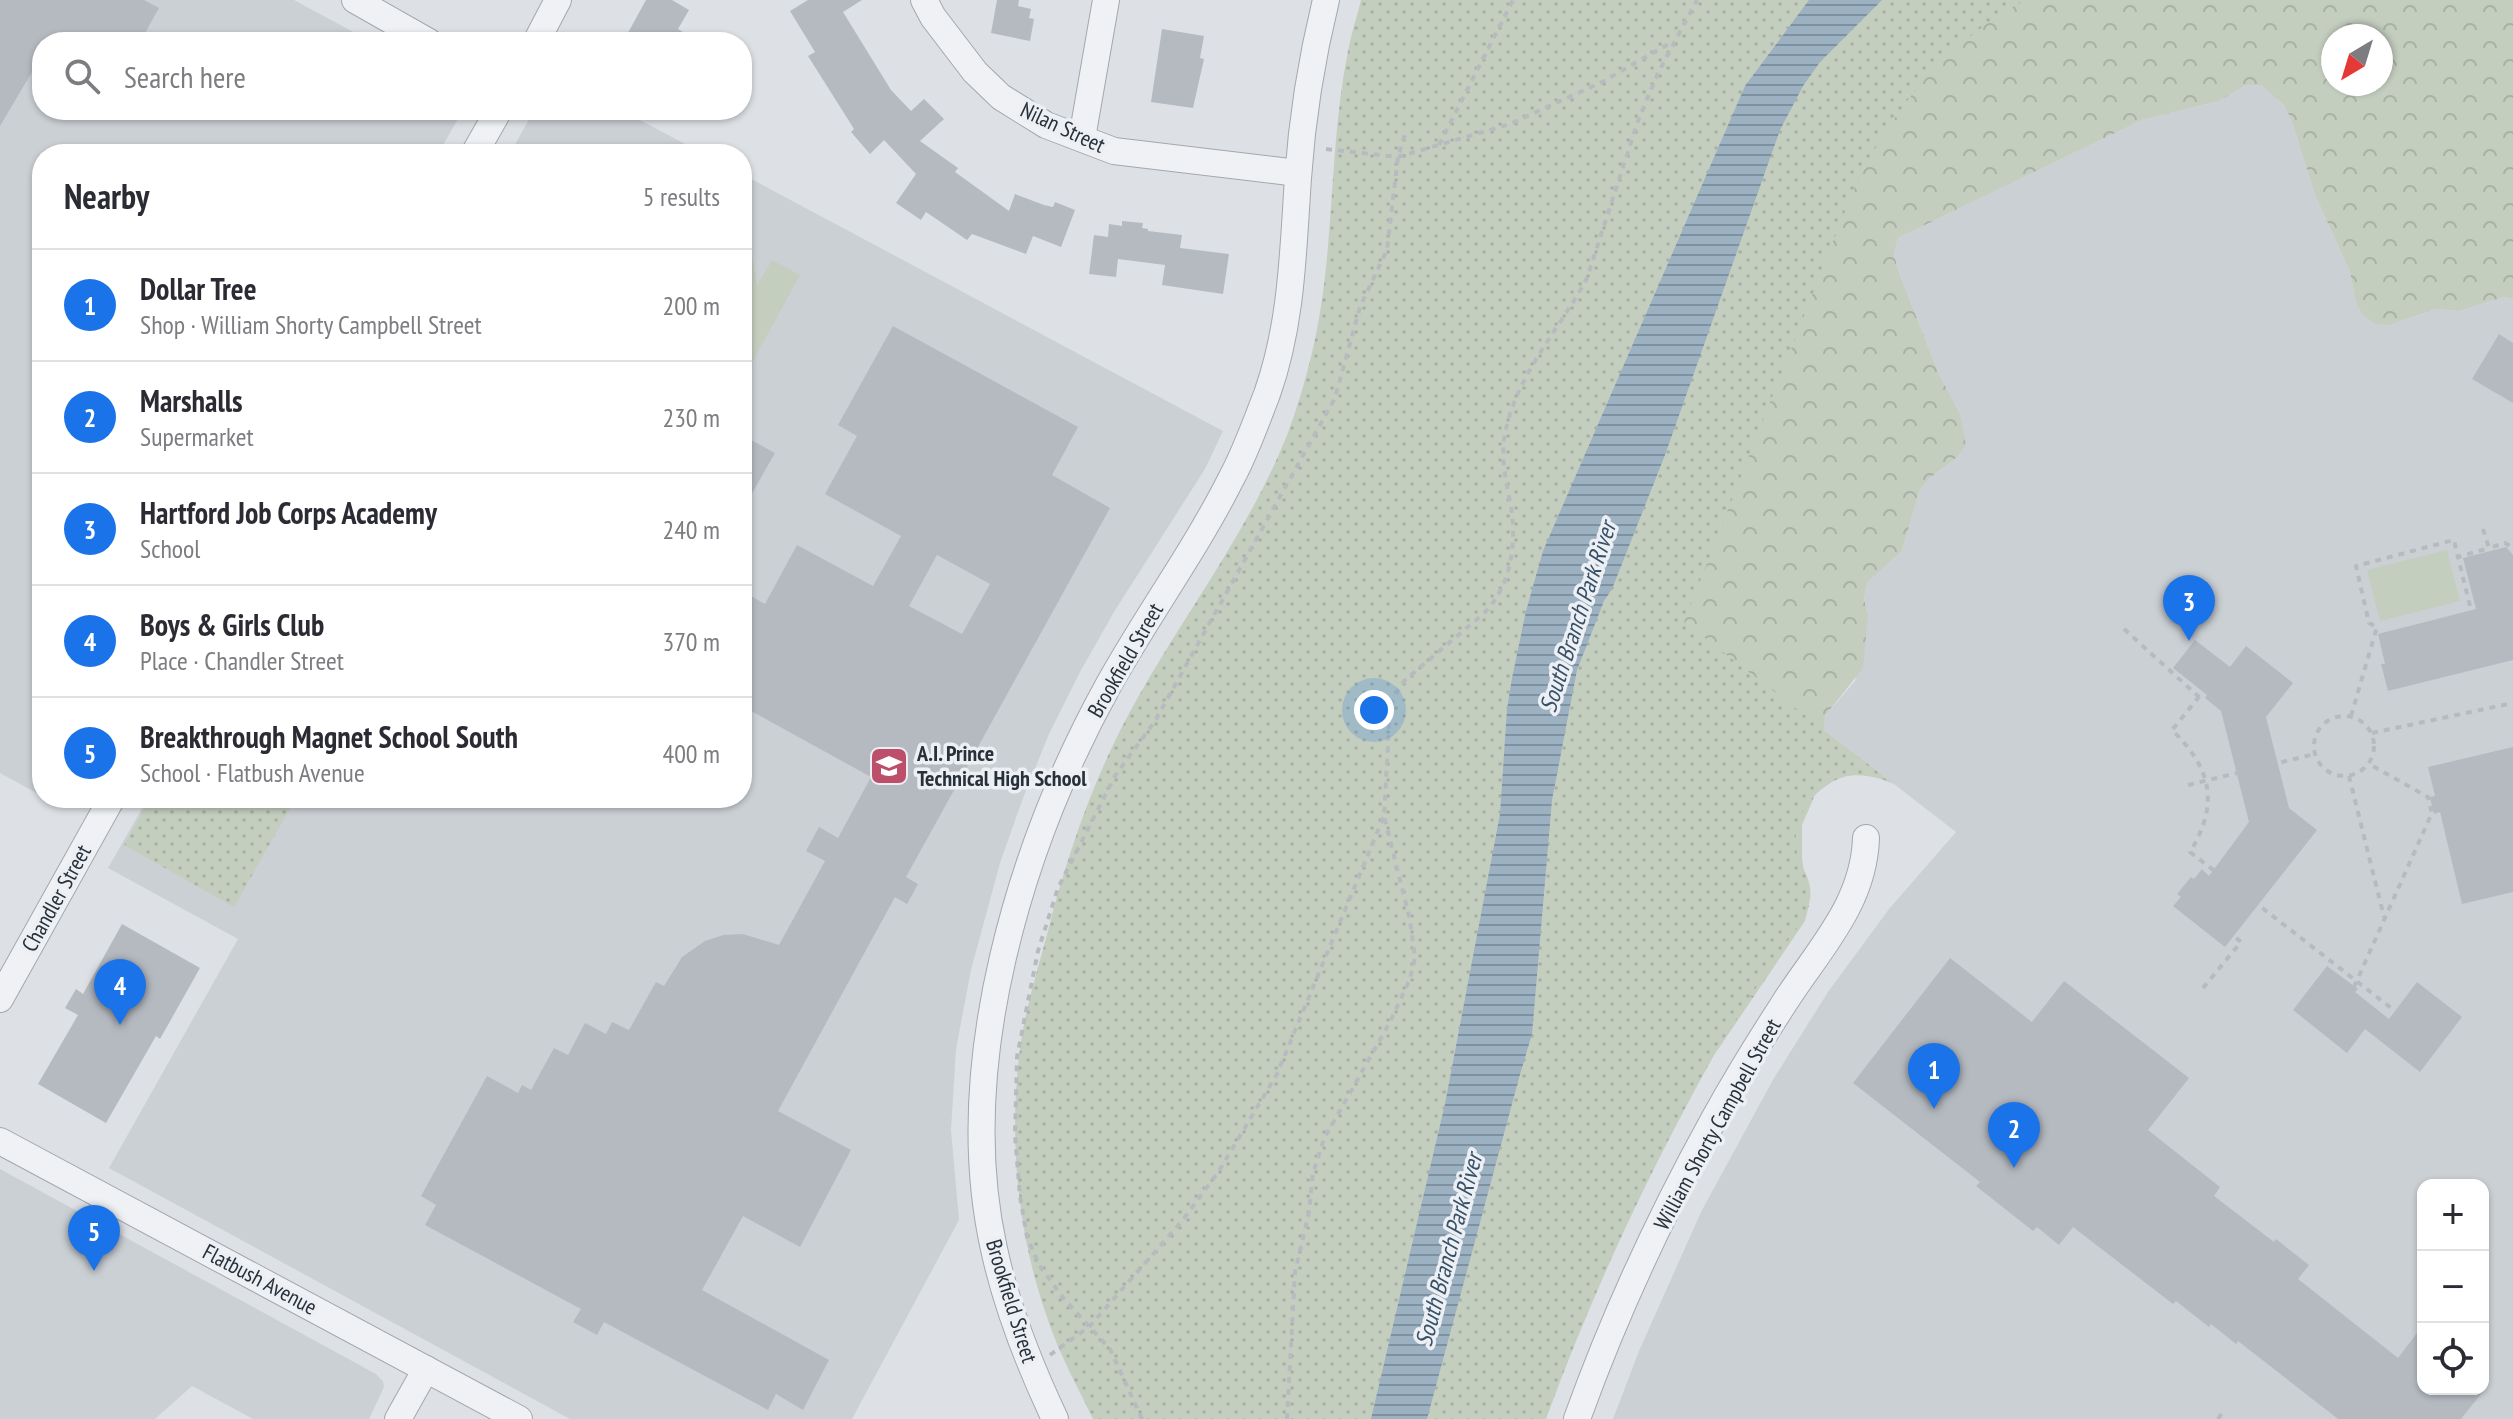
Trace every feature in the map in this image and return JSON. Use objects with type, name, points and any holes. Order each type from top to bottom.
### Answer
[{"type":"street","points":[[355,0],[411,32]]},
{"type":"street","points":[[541,32],[558,0]]},
{"type":"street","name":"Nilan Street","points":[[924,0],[933,17],[975,72],[1001,97],[1046,125],[1114,151],[1298,173]]},
{"type":"street","points":[[1082,138],[1106,0]]},
{"type":"street","name":"Brookfield Street","points":[[1055,1419],[1032,1368],[1005,1293],[993,1246],[982,1152],[986,1058],[1004,956],[1035,851],[1079,742],[1136,636],[1213,513],[1253,431],[1269,388],[1291,292],[1298,173],[1313,55],[1326,0]]},
{"type":"street","points":[[480,144],[493,120]]},
{"type":"street","name":"Chandler Street","points":[[0,999],[106,808]]},
{"type":"street","name":"William Shorty Campbell Street","points":[[1577,1419],[1623,1305],[1690,1162],[1783,1005],[1849,906],[1860,884],[1866,838]]},
{"type":"street","name":"Flatbush Avenue","points":[[0,1141],[519,1419]]},
{"type":"street","points":[[398,1419],[426,1369]]},
{"type":"path","points":[[1439,145],[1513,0]]},
{"type":"path","points":[[1287,1419],[1295,1272],[1309,1212],[1313,1173],[1324,1139],[1397,1007],[1410,979],[1415,958],[1410,920],[1384,816],[1390,709],[1404,681],[1493,604],[1503,589],[1510,556],[1512,519],[1504,464],[1504,440],[1510,417],[1534,361],[1587,278],[1638,121],[1674,41],[1697,0]]},
{"type":"path","points":[[1303,146],[1398,157],[1510,124],[1602,82],[1674,41]]},
{"type":"path","points":[[1142,1419],[1110,1349],[1064,1299],[1039,1265],[1027,1237],[1015,1135],[1017,1057],[1038,951],[1058,888],[1115,776],[1155,721],[1335,398],[1360,307],[1387,250],[1398,157],[1405,134]]},
{"type":"path","points":[[2483,529],[2489,548]]},
{"type":"path","points":[[2351,716],[2377,627],[2369,623],[2356,566],[2454,540],[2470,606]]},
{"type":"path","points":[[2458,557],[2505,543],[2513,548]]},
{"type":"path","points":[[2124,629],[2199,697]]},
{"type":"path","points":[[2207,687],[2172,730],[2199,760],[2207,781],[2206,816],[2190,852],[2221,876]]},
{"type":"path","points":[[2372,733],[2513,703]]},
{"type":"path","points":[[2340,715],[2351,716],[2360,720],[2372,733],[2374,744],[2369,764],[2349,776],[2327,771],[2315,754],[2314,741],[2324,723],[2340,715]]},
{"type":"path","points":[[2188,785],[2315,754]]},
{"type":"path","points":[[2356,984],[2432,813],[2428,797],[2369,764]]},
{"type":"path","points":[[2349,776],[2385,920]]},
{"type":"path","points":[[1032,1368],[1090,1326],[1182,1221],[1219,1171],[1277,1074],[1384,816]]},
{"type":"path","points":[[2234,886],[2356,984],[2395,1011]]},
{"type":"path","points":[[2203,988],[2241,942],[2234,936]]},
{"type":"path","points":[[2218,1419],[2223,1412]]},
{"type":"shaded area","points":[[0,0],[294,0],[353,32],[32,32],[32,120],[457,120],[444,144],[32,144],[32,791],[0,773]]},
{"type":"shaded area","points":[[2246,85],[2261,85],[2284,105],[2291,119],[2315,195],[2350,272],[2356,303],[2390,325],[2435,309],[2459,311],[2504,297],[2513,299],[2513,1419],[1613,1419],[1639,1351],[1701,1212],[1774,1078],[1828,992],[1889,909],[1956,832],[1824,730],[1825,716],[1855,681],[1868,615],[1864,599],[1867,583],[1902,551],[1920,489],[1956,458],[1960,414],[1938,372],[1898,270],[1894,254],[1898,238],[2142,120],[2219,101]]},
{"type":"shaded area","points":[[529,120],[640,120],[685,144],[515,144]]},
{"type":"shaded area","name":"A.I. Prince Technical High School","points":[[752,179],[1223,431],[1205,469],[1114,612],[1080,672],[1049,734],[1023,798],[1000,863],[971,970],[956,1049],[951,1130],[959,1220],[852,1419],[570,1419],[109,1168],[238,939],[108,868],[142,808],[752,808]]},
{"type":"shaded area","points":[[0,1169],[376,1374],[384,1387],[369,1419],[253,1419],[192,1386],[155,1419],[0,1419]]},
{"type":"green space","points":[[1361,0],[2025,0],[1969,37],[1944,59],[1901,109],[1866,165],[1851,196],[1684,622],[1894,784],[1869,776],[1845,777],[1821,790],[1802,813],[1797,832],[1797,853],[1810,888],[1810,899],[1803,918],[1727,1033],[1692,1095],[1603,1277],[1546,1419],[1093,1419],[1044,1309],[1026,1238],[1016,1166],[1015,1129],[1024,1024],[1065,871],[1109,754],[1156,666],[1257,500],[1294,415],[1312,353],[1321,306],[1342,83]]},
{"type":"green space","points":[[1882,0],[2513,0],[2513,299],[2504,297],[2459,311],[2435,309],[2390,325],[2375,324],[2363,315],[2356,303],[2350,272],[2315,195],[2291,119],[2284,105],[2261,85],[2246,85],[2219,101],[2142,120],[1898,238],[1894,254],[1898,270],[1938,372],[1960,414],[1966,445],[1956,458],[1920,489],[1902,551],[1867,583],[1864,599],[1868,615],[1863,668],[1825,716],[1821,781],[1802,825],[1802,858],[1809,905],[1805,921],[1719,1048],[1427,1419]]},
{"type":"green space","points":[[752,256],[757,285],[772,260],[800,275],[752,363]]},
{"type":"green space","points":[[2447,550],[2460,601],[2380,621],[2367,570]]},
{"type":"green space","points":[[144,808],[290,808],[234,907],[124,845]]},
{"type":"water","name":"South Branch Park River","points":[[1809,0],[1882,0],[1820,62],[1803,86],[1780,130],[1665,455],[1577,670],[1552,800],[1532,1034],[1427,1419],[1371,1419],[1445,1104],[1500,814],[1512,678],[1543,551],[1745,86]]},
{"type":"building","points":[[0,0],[144,0],[159,8],[146,32],[32,32],[32,72],[0,126]]},
{"type":"building","points":[[646,0],[672,0],[689,10],[678,29],[683,32],[628,32]]},
{"type":"building","points":[[808,0],[862,0],[843,12],[891,90],[911,111],[924,99],[944,119],[920,141],[958,168],[955,172],[1009,211],[1015,194],[1044,205],[1053,207],[1055,202],[1075,210],[1061,247],[1033,236],[1026,254],[972,234],[967,240],[926,212],[921,220],[896,203],[916,174],[884,140],[870,154],[851,132],[854,129],[808,56],[815,52],[790,11]]},
{"type":"building","points":[[997,0],[1019,0],[1018,6],[1031,9],[1029,18],[1034,19],[1030,41],[991,33]]},
{"type":"building","points":[[1162,29],[1204,36],[1200,58],[1204,59],[1193,108],[1151,102]]},
{"type":"building","points":[[1122,221],[1143,223],[1142,228],[1148,231],[1182,235],[1180,248],[1229,254],[1223,294],[1162,285],[1165,265],[1118,259],[1116,277],[1089,274],[1094,235],[1108,237],[1109,224],[1122,226]]},
{"type":"building","points":[[893,326],[1078,427],[1052,475],[1110,508],[906,877],[918,884],[907,904],[895,897],[778,1111],[851,1150],[800,1247],[743,1216],[702,1290],[829,1360],[803,1410],[776,1394],[768,1410],[604,1322],[597,1335],[573,1322],[581,1309],[425,1225],[436,1205],[421,1196],[487,1076],[518,1093],[522,1085],[531,1090],[554,1048],[568,1055],[585,1023],[606,1034],[612,1022],[629,1030],[656,982],[664,986],[682,957],[705,941],[723,935],[743,934],[779,945],[825,861],[806,851],[819,827],[838,838],[871,777],[752,712],[752,597],[765,604],[797,545],[873,586],[901,536],[825,494],[857,436],[838,425]],"holes":[[[937,555],[990,584],[962,634],[909,606]]]},
{"type":"building","points":[[2499,334],[2513,343],[2513,403],[2472,379]]},
{"type":"building","points":[[752,440],[775,453],[752,493]]},
{"type":"building","points":[[2506,547],[2513,555],[2513,660],[2388,691],[2378,634],[2476,609],[2463,558]]},
{"type":"building","points":[[2195,640],[2230,667],[2246,646],[2293,683],[2266,717],[2289,808],[2317,830],[2225,947],[2173,906],[2181,897],[2177,894],[2191,877],[2194,879],[2202,869],[2209,876],[2249,822],[2221,711],[2205,698],[2207,695],[2173,668]]},
{"type":"building","points":[[2513,747],[2513,892],[2462,904],[2440,812],[2434,814],[2430,797],[2435,796],[2428,767]]},
{"type":"building","points":[[122,924],[200,968],[160,1039],[156,1036],[106,1123],[38,1084],[78,1015],[65,1008],[76,989],[83,994]]},
{"type":"building","points":[[1950,958],[2032,1022],[2064,981],[2189,1078],[2148,1130],[2220,1187],[2214,1196],[2309,1265],[2298,1279],[2398,1358],[2417,1333],[2417,1395],[2480,1395],[2461,1419],[2338,1419],[2238,1341],[2236,1344],[2211,1324],[2209,1327],[2176,1301],[2173,1304],[2073,1227],[2059,1245],[2037,1227],[2033,1231],[1976,1186],[1980,1182],[1853,1083]]},
{"type":"building","points":[[2327,966],[2358,989],[2355,992],[2389,1019],[2417,982],[2462,1017],[2420,1072],[2365,1029],[2347,1053],[2293,1010]]},
{"type":"place","name":"Hartford Job Corps Academy","points":[[2189,641]]},
{"type":"place","name":"A.I. Prince Technical High School","points":[[889,766]]},
{"type":"place","name":"Boys & Girls Club","points":[[120,1025]]},
{"type":"place","name":"Dollar Tree","points":[[1934,1109]]},
{"type":"place","name":"Marshalls","points":[[2014,1168]]},
{"type":"place","name":"Breakthrough Magnet School South","points":[[94,1271]]}]
